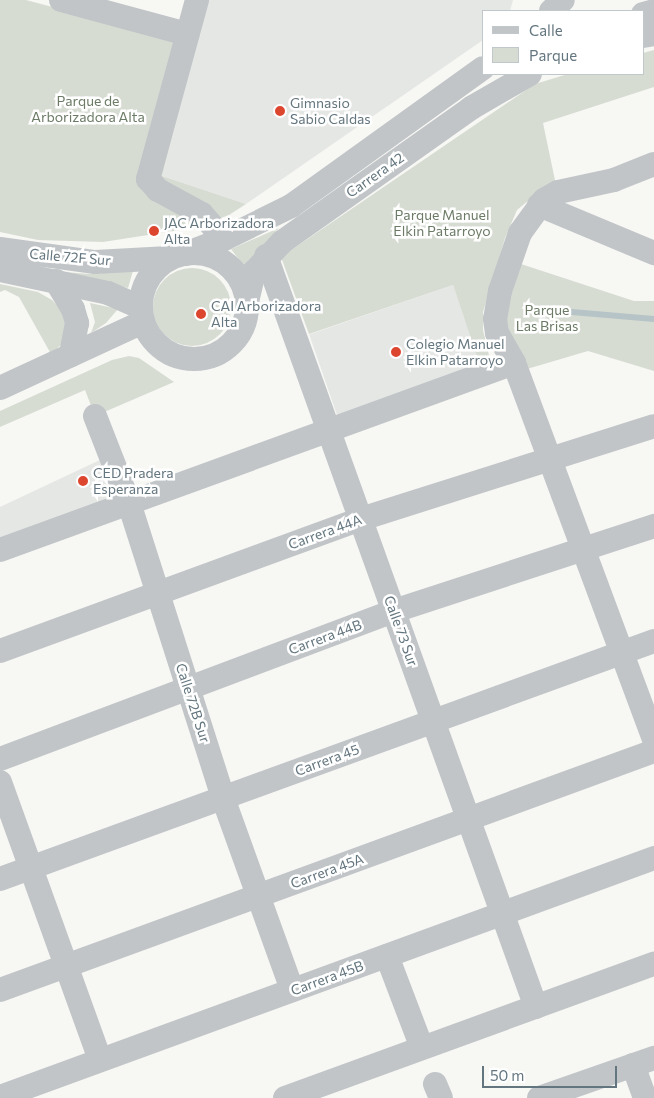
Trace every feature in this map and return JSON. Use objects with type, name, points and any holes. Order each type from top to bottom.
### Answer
[{"type":"street","points":[[61,0],[187,34]]},
{"type":"street","points":[[197,0],[148,179],[158,190],[202,214],[224,239]]},
{"type":"street","points":[[551,10],[563,0]]},
{"type":"street","name":"Carrera 42","points":[[177,256],[224,239],[297,202],[482,69]]},
{"type":"street","name":"Carrera 42","points":[[247,302],[254,272],[266,256],[297,230],[471,108],[528,75]]},
{"type":"street","points":[[654,164],[614,180],[548,198],[520,233],[495,308],[497,333],[514,363],[654,739]]},
{"type":"street","points":[[548,198],[654,254]]},
{"type":"street","name":"Calle 72F Sur","points":[[0,249],[95,262],[177,256]]},
{"type":"street","points":[[177,256],[214,256],[226,263],[244,287],[247,302],[239,333],[214,355],[198,359],[181,358],[166,352],[153,341],[141,314],[147,279],[177,256]]},
{"type":"street","name":"Calle 73 Sur","points":[[266,256],[536,1007]]},
{"type":"street","name":"Calle 72F Sur","points":[[0,270],[116,295],[141,314]]},
{"type":"street","points":[[56,281],[73,309],[77,323],[71,355]]},
{"type":"street","points":[[0,388],[71,355],[141,314]]},
{"type":"street","points":[[0,550],[130,506],[328,428],[514,363]]},
{"type":"street","name":"Calle 72B Sur","points":[[95,416],[130,506],[223,798],[260,896],[292,990]]},
{"type":"street","name":"Carrera 44A","points":[[0,651],[158,595],[361,519],[654,426]]},
{"type":"street","name":"Carrera 44B","points":[[0,760],[394,611],[654,526]]},
{"type":"street","name":"Carrera 45","points":[[0,879],[654,641]]},
{"type":"street","name":"Carrera 45A","points":[[0,990],[654,751]]},
{"type":"street","points":[[0,782],[100,1060]]},
{"type":"street","name":"Carrera 45B","points":[[0,1097],[654,858]]},
{"type":"street","points":[[387,956],[422,1048]]},
{"type":"street","points":[[285,1098],[654,964]]},
{"type":"street","points":[[539,1098],[644,1061],[645,1098]]},
{"type":"shaded area","name":"Gimnasio Sabio Caldas","points":[[208,0],[513,0],[510,10],[482,10],[482,41],[246,204],[162,176]]},
{"type":"shaded area","name":"Colegio Manuel Elkin Patarroyo","points":[[453,285],[483,371],[339,421],[309,334]]},
{"type":"shaded area","name":"CED Pradera Esperanza","points":[[102,459],[121,503],[0,543],[0,507]]},
{"type":"green space","name":"Parque de Arborizadora Alta","points":[[0,0],[26,0],[196,45],[162,176],[246,204],[229,215],[193,228],[103,242],[38,240],[0,232]]},
{"type":"green space","name":"Parque Manuel Elkin Patarroyo","points":[[654,50],[654,87],[543,123],[556,185],[534,196],[517,210],[505,238],[483,312],[483,330],[492,368],[482,371],[453,285],[309,334],[281,257],[535,84],[565,75],[644,75],[644,53]]},
{"type":"green space","points":[[279,228],[244,266],[231,249]]},
{"type":"green space","name":"Parque Las Brisas","points":[[521,264],[634,301],[654,301],[654,371],[588,351],[527,369],[511,347],[503,315]]},
{"type":"green space","points":[[192,268],[207,271],[220,279],[228,292],[231,307],[228,322],[220,335],[207,343],[192,346],[177,343],[164,335],[156,322],[153,307],[156,292],[164,279],[177,271]]},
{"type":"green space","points":[[50,271],[90,274],[133,271],[128,288]]},
{"type":"green space","points":[[0,284],[38,292],[52,300],[62,311],[66,329],[62,344],[51,354],[19,297],[5,290],[0,292]]},
{"type":"green space","points":[[90,303],[118,309],[106,323],[91,333],[95,322]]},
{"type":"green space","points":[[129,356],[139,358],[174,382],[95,416],[85,390],[0,427],[0,411],[112,360]]},
{"type":"waterway","points":[[537,309],[654,319]]},
{"type":"place","name":"Gimnasio Sabio Caldas","points":[[280,111]]},
{"type":"place","name":"JAC Arborizadora Alta","points":[[154,231]]},
{"type":"place","name":"CAI Arborizadora Alta","points":[[201,314]]},
{"type":"place","name":"Colegio Manuel Elkin Patarroyo","points":[[396,352]]},
{"type":"place","name":"CED Pradera Esperanza","points":[[83,481]]}]
